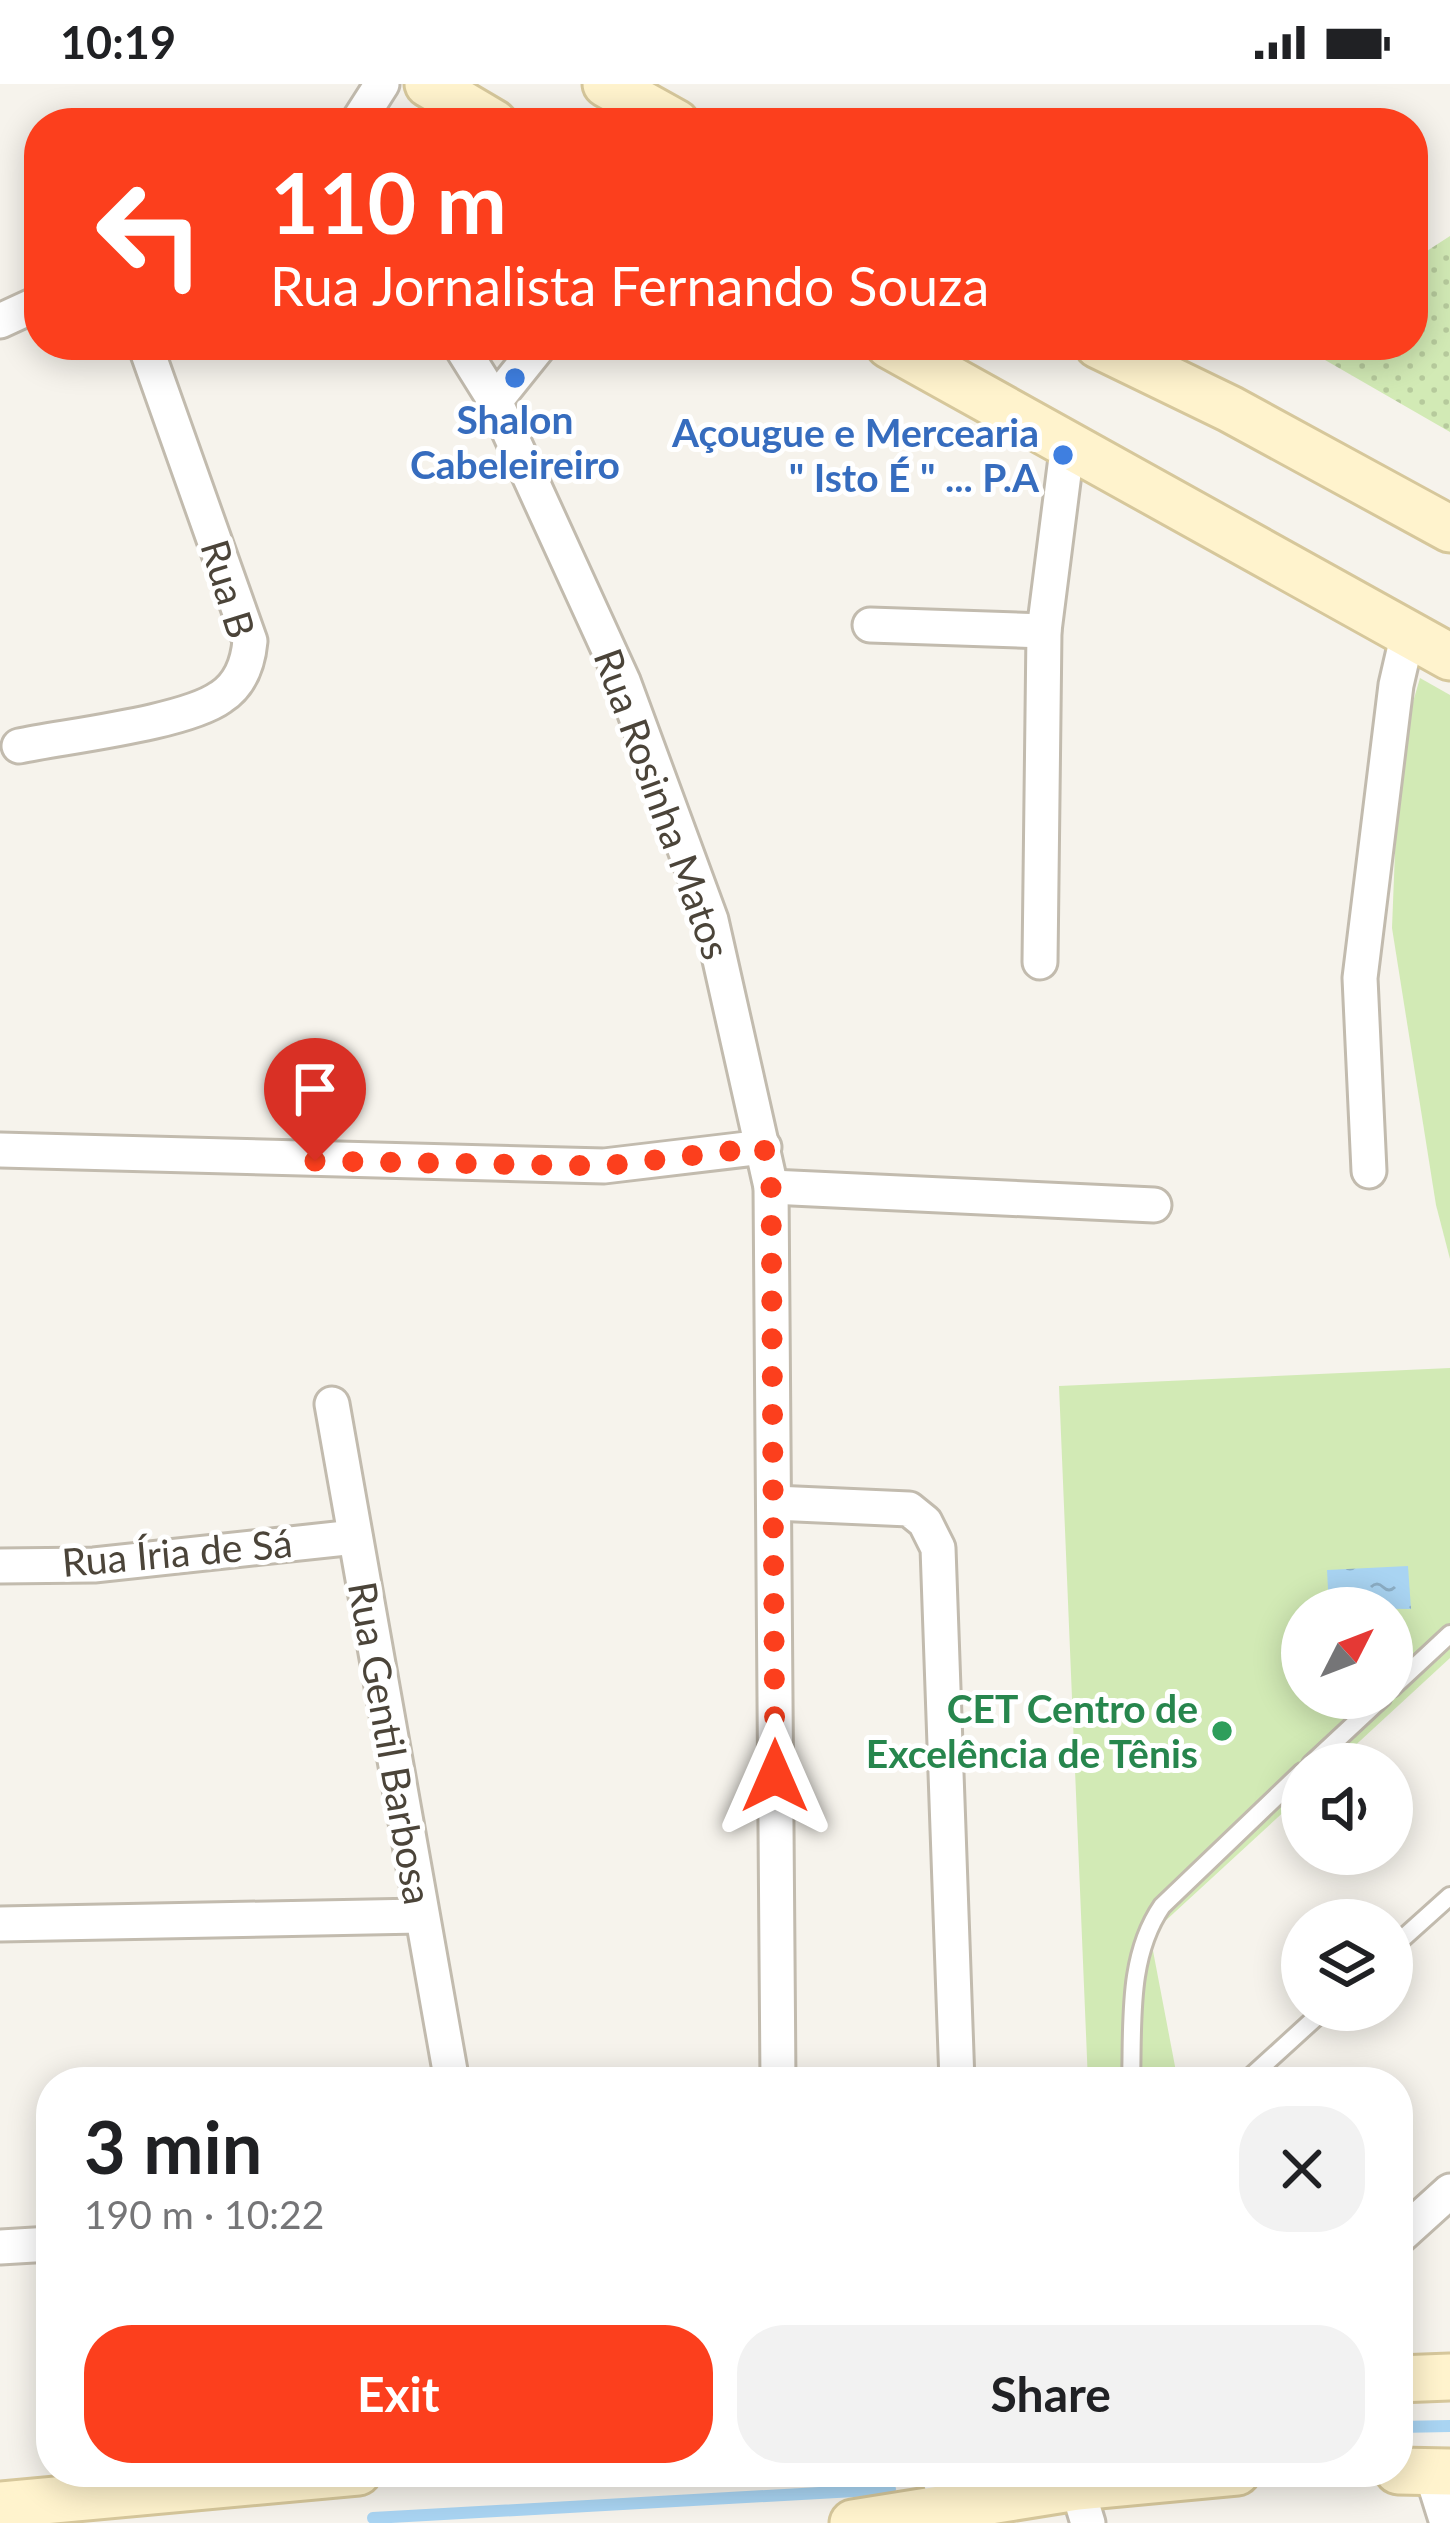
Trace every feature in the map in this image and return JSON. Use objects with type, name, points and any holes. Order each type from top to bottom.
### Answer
[{"type":"main road","points":[[428,84],[469,108]]},
{"type":"main road","points":[[620,89],[651,108]]},
{"type":"main road","points":[[917,360],[1450,657]]},
{"type":"main road","points":[[1129,360],[1231,409],[1450,529]]},
{"type":"main road","points":[[1413,2378],[1450,2377]]},
{"type":"main road","points":[[0,2505],[195,2487]]},
{"type":"main road","points":[[853,2523],[943,2490],[1083,2505],[1167,2487]]},
{"type":"street","name":"Rua B","points":[[19,746],[190,712],[223,696],[248,666],[250,641],[150,360]]},
{"type":"street","name":"Rua Rosinha Matos","points":[[469,360],[495,401],[623,681],[711,920],[764,1147],[771,1187],[778,2067]]},
{"type":"street","points":[[495,401],[528,360]]},
{"type":"street","points":[[1040,962],[1044,631],[1068,442]]},
{"type":"street","points":[[870,625],[1044,631]]},
{"type":"street","points":[[1369,1171],[1360,978],[1396,686],[1408,633]]},
{"type":"street","points":[[0,1150],[604,1166],[764,1147]]},
{"type":"street","points":[[771,1187],[1154,1205]]},
{"type":"street","name":"Rua Gentil Barbosa","points":[[332,1404],[449,2067]]},
{"type":"street","points":[[774,1503],[909,1509],[925,1522],[938,1547],[956,2067]]},
{"type":"street","name":"Rua Íria de Sá","points":[[0,1566],[94,1565],[355,1537]]},
{"type":"street","points":[[0,1924],[420,1916]]},
{"type":"street","points":[[1413,2224],[1450,2191]]},
{"type":"street","points":[[0,2247],[36,2245]]},
{"type":"street","points":[[1426,2471],[1448,2523]]},
{"type":"lane","points":[[1413,1668],[1450,1634]]},
{"type":"lane","points":[[1334,1743],[1359,1719]]},
{"type":"lane","points":[[1132,2067],[1135,1981],[1141,1944],[1150,1924],[1162,1906],[1281,1792]]},
{"type":"lane","points":[[1413,1929],[1450,1896]]},
{"type":"lane","points":[[1261,2067],[1301,2031]]},
{"type":"green space","points":[[1450,236],[1450,432],[1325,360],[1428,360],[1428,250]]},
{"type":"green space","points":[[1420,678],[1450,695],[1450,1259],[1436,1205],[1392,928],[1399,750]]},
{"type":"green space","name":"CET Centro de Excelência de Tênis","points":[[1450,1368],[1450,1658],[1413,1692],[1413,1587],[1281,1587],[1281,1719],[1384,1719],[1358,1743],[1281,1743],[1281,1814],[1150,1935],[1175,2067],[1087,2067],[1059,1386]]},
{"type":"water","points":[[1408,1566],[1409,1587],[1328,1587],[1327,1570]]},
{"type":"waterway","points":[[1413,2427],[1450,2426]]},
{"type":"waterway","points":[[373,2518],[890,2489]]},
{"type":"place","name":"Shalon Cabeleireiro","points":[[515,378]]},
{"type":"place","name":"Açougue e Mercearia \" Isto É \" ... P.A","points":[[1063,455]]},
{"type":"place","name":"CET Centro de Excelência de Tênis","points":[[1222,1731]]},
{"type":"route","points":[[315,1161],[604,1166],[764,1147],[771,1187],[775,1776]]}]
